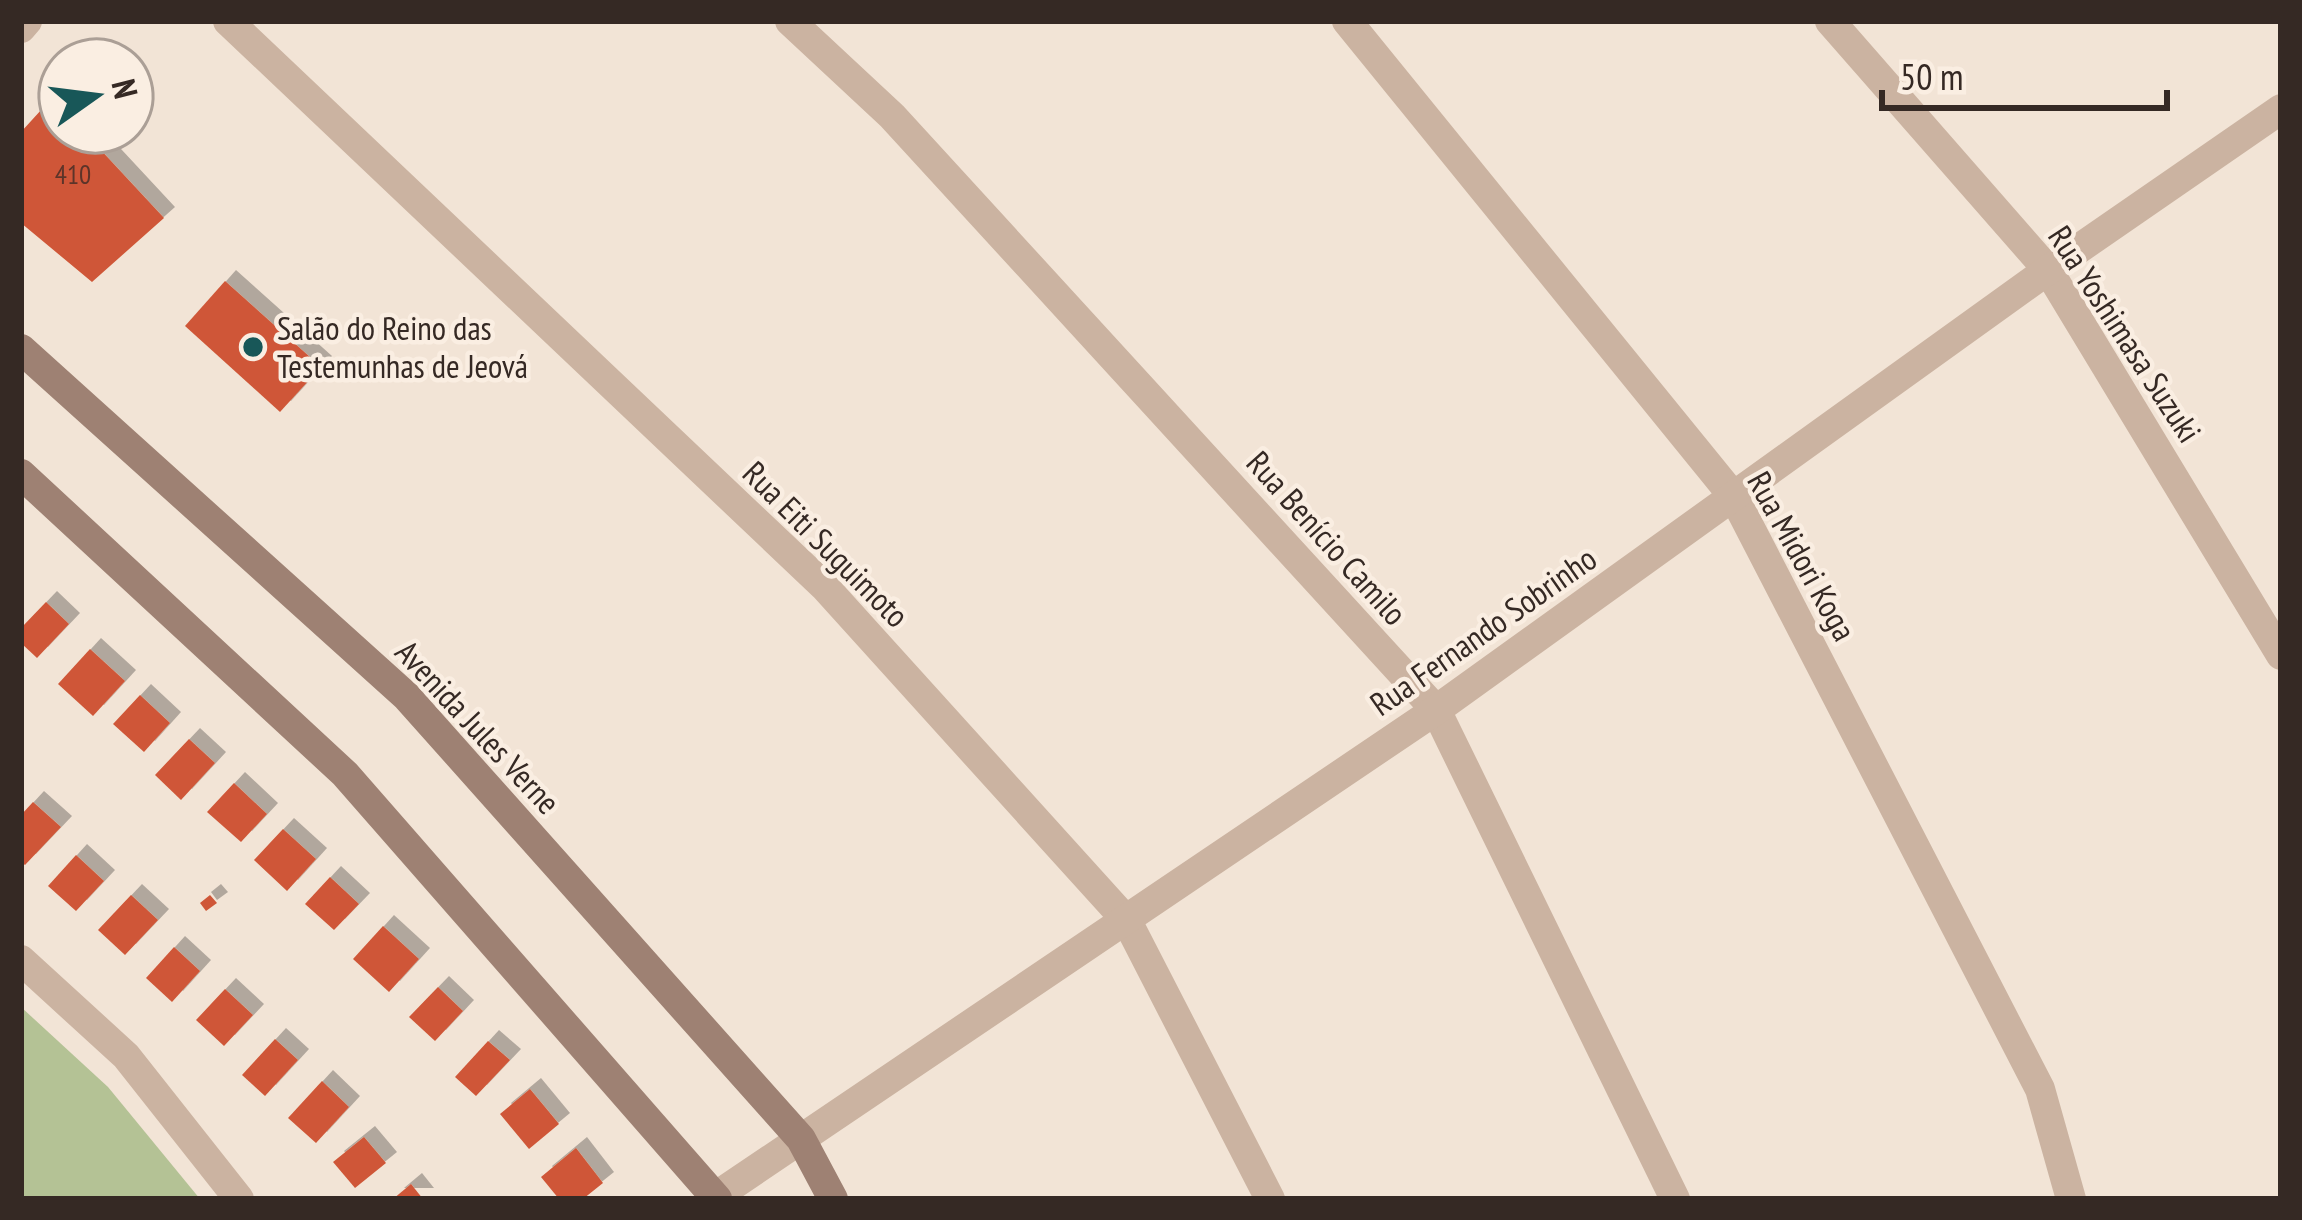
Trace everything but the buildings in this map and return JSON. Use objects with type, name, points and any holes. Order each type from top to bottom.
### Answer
[{"type":"main road","name":"Avenida Jules Verne","points":[[21,349],[406,696],[801,1139],[833,1199]]},
{"type":"main road","points":[[21,474],[345,774],[715,1198]]},
{"type":"street","points":[[21,28],[27,21]]},
{"type":"street","name":"Rua Eiti Suguimoto","points":[[228,21],[824,586],[1127,921],[1270,1199]]},
{"type":"street","name":"Rua Benício Camilo","points":[[790,21],[892,116],[1436,710],[1675,1199]]},
{"type":"street","name":"Rua Midori Koga","points":[[1347,21],[1734,497],[2040,1089],[2071,1199]]},
{"type":"street","name":"Rua Yoshimasa Suzuki","points":[[1830,21],[2048,269],[2281,655]]},
{"type":"street","name":"Rua Fernando Sobrinho","points":[[715,1198],[1436,710],[2048,269],[2281,109]]},
{"type":"street","points":[[21,960],[126,1056],[239,1199]]},
{"type":"green space","points":[[21,1007],[108,1087],[200,1199],[21,1199]]},
{"type":"place","name":"Salão do Reino das Testemunhas de Jeová","points":[[253,347]]}]
